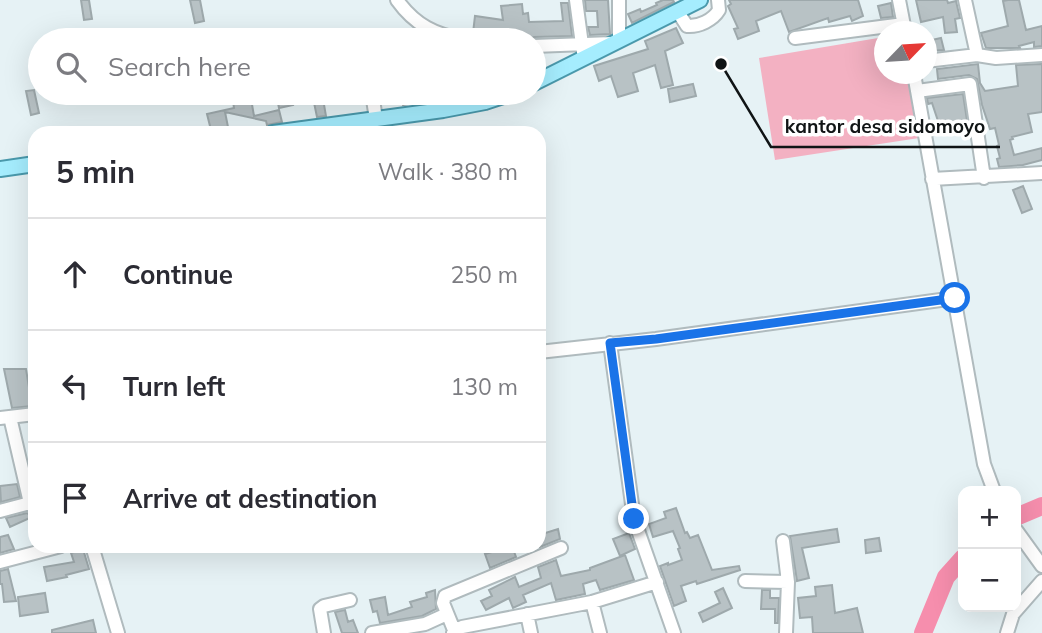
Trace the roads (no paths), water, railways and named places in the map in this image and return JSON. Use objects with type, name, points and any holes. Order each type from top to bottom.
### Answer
[{"type":"main road","points":[[546,75],[581,51],[616,42],[700,0]]},
{"type":"main road","points":[[349,126],[466,105]]},
{"type":"main road","points":[[0,169],[28,165]]},
{"type":"street","points":[[397,0],[416,23],[428,28]]},
{"type":"street","points":[[546,47],[581,51],[576,0]]},
{"type":"street","points":[[616,42],[619,0]]},
{"type":"street","points":[[678,12],[687,26],[695,26],[715,16],[719,10],[718,0]]},
{"type":"street","points":[[899,0],[904,21]]},
{"type":"street","points":[[965,0],[977,55]]},
{"type":"street","points":[[795,38],[874,31]]},
{"type":"street","points":[[937,60],[977,55],[996,58],[1042,54]]},
{"type":"street","points":[[915,84],[984,464],[992,486]]},
{"type":"street","points":[[916,91],[970,84],[984,177]]},
{"type":"street","points":[[374,105],[376,119]]},
{"type":"street","points":[[932,178],[1042,173]]},
{"type":"street","points":[[546,351],[656,339],[955,298]]},
{"type":"street","points":[[610,343],[634,519],[674,633]]},
{"type":"street","points":[[28,415],[5,417],[28,493]]},
{"type":"street","points":[[0,511],[28,507]]},
{"type":"street","points":[[1021,537],[1042,566]]},
{"type":"street","points":[[783,541],[788,582],[786,633]]},
{"type":"street","points":[[561,548],[445,596],[443,603],[453,631],[592,602],[657,582]]},
{"type":"street","points":[[0,562],[34,553]]},
{"type":"street","points":[[94,553],[118,633]]},
{"type":"street","points":[[745,581],[788,582]]},
{"type":"street","points":[[1007,633],[1013,614],[1042,581]]},
{"type":"street","points":[[324,633],[320,609],[350,600]]},
{"type":"street","points":[[592,602],[600,633]]},
{"type":"street","points":[[372,633],[425,624],[447,614]]},
{"type":"street","points":[[527,614],[531,633]]},
{"type":"waterway","points":[[1021,515],[1042,506]]},
{"type":"waterway","points":[[923,633],[946,577],[958,564]]},
{"type":"place","name":"kantor desa sidomoyo","points":[[721,64]]}]
